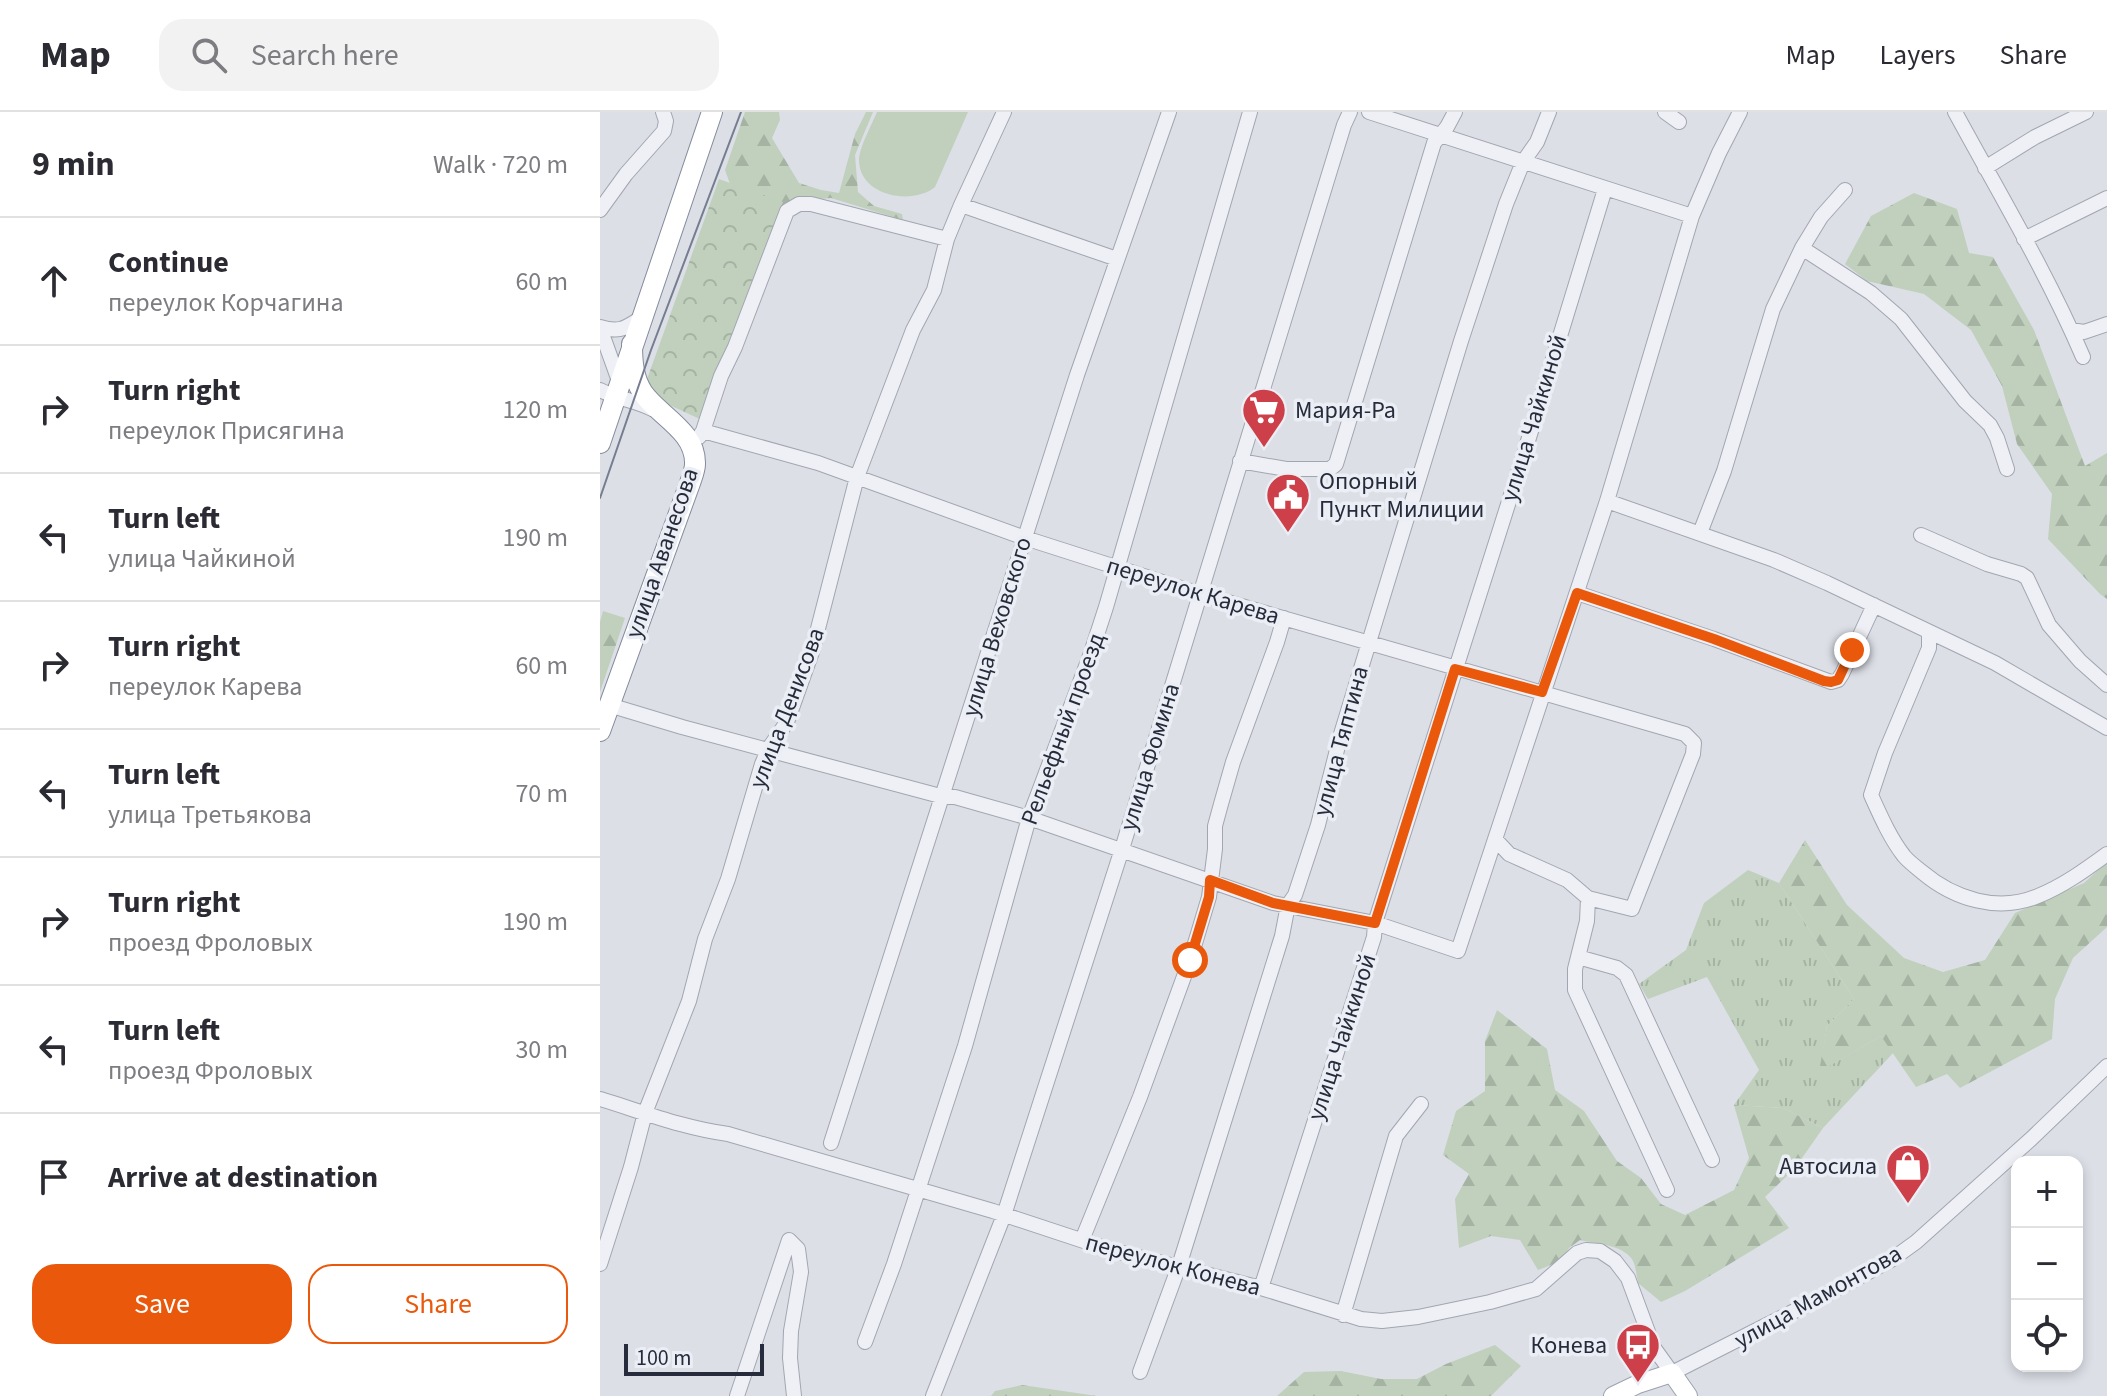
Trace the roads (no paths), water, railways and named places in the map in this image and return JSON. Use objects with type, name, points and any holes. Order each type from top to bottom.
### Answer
[{"type":"highway","name":"улица Аванесова","points":[[600,443],[611,390],[632,344],[712,112]]},
{"type":"highway","name":"улица Аванесова","points":[[600,731],[690,483],[697,439],[680,430],[648,400],[639,386],[632,361],[632,344]]},
{"type":"main road","name":"улица Мамонтова","points":[[1613,1396],[1672,1373]]},
{"type":"main road","points":[[1672,1373],[1688,1396]]},
{"type":"street","points":[[600,210],[626,174],[664,131],[666,121],[663,112]]},
{"type":"street","name":"улица Денисова","points":[[600,1264],[645,1113],[689,1001],[705,939],[728,879],[769,748],[787,722],[812,652],[857,477],[913,330],[934,290],[947,239],[1004,112]]},
{"type":"street","name":"улица Веховского","points":[[831,1143],[1025,538],[1169,112]]},
{"type":"street","name":"Рельефный проезд","points":[[865,1342],[919,1190],[965,1046],[1029,818],[1091,653],[1118,569],[1250,112]]},
{"type":"street","name":"улица Фомина","points":[[933,1396],[1004,1215],[1122,849],[1350,112]]},
{"type":"street","points":[[1369,112],[1692,216]]},
{"type":"street","points":[[1240,461],[1286,469],[1330,469],[1336,464],[1434,143],[1455,112]]},
{"type":"street","name":"улица Тяптина","points":[[1140,1372],[1179,1266],[1282,936],[1288,905],[1295,895],[1318,825],[1341,734],[1461,341],[1506,204],[1549,112]]},
{"type":"street","points":[[1665,112],[1679,122]]},
{"type":"street","points":[[609,705],[1029,818],[1273,903],[1375,923],[1458,951],[1607,501],[1692,216],[1740,112]]},
{"type":"street","points":[[1956,112],[2083,357]]},
{"type":"street","points":[[1985,168],[2035,137],[2086,112]]},
{"type":"street","name":"улица Чайкиной","points":[[1261,1288],[1374,937],[1375,923],[1605,189]]},
{"type":"street","points":[[1700,533],[1724,471],[1773,309],[1802,248],[1821,217],[1845,190]]},
{"type":"street","points":[[2024,239],[2107,198]]},
{"type":"street","points":[[697,439],[787,211],[799,204],[811,204],[947,239]]},
{"type":"street","points":[[961,205],[1117,259]]},
{"type":"street","points":[[1802,248],[1871,293],[1901,319],[1965,401],[1990,425],[2007,469]]},
{"type":"street","points":[[641,318],[624,329],[612,331],[600,328],[611,390],[667,417]]},
{"type":"street","points":[[2071,330],[2084,332],[2107,324]]},
{"type":"street","name":"переулок Карева","points":[[697,439],[818,463],[1118,569],[1685,734],[1694,743],[1693,754],[1632,909],[1588,898]]},
{"type":"street","points":[[1607,501],[1774,560],[1874,605],[1995,663],[2107,728]]},
{"type":"street","points":[[1921,535],[2027,578],[2049,625],[2080,661],[2107,685]]},
{"type":"street","points":[[1577,593],[1831,682],[1838,680],[1842,674],[1874,605]]},
{"type":"street","points":[[1082,1240],[1140,1097],[1185,973],[1209,897],[1215,826],[1225,790],[1284,618]]},
{"type":"street","points":[[1929,632],[1929,648],[1871,795],[1904,856],[1935,883],[1952,893],[1973,901],[2000,903],[2037,897],[2071,880],[2107,854]]},
{"type":"street","points":[[1495,839],[1509,854],[1567,880],[1588,898],[1587,921],[1573,982],[1575,990],[1667,1190]]},
{"type":"street","points":[[1578,957],[1617,968],[1626,975],[1712,1160]]},
{"type":"street","name":"улица Мамонтова","points":[[1672,1373],[1891,1260],[1916,1242],[2031,1139],[2107,1066]]},
{"type":"street","name":"переулок Конева","points":[[600,1099],[698,1130],[728,1134],[1004,1215],[1111,1250],[1261,1288],[1343,1315],[1382,1321],[1490,1302],[1536,1289],[1577,1253],[1600,1251],[1615,1261],[1628,1278],[1654,1348],[1672,1373]]},
{"type":"street","points":[[1343,1315],[1396,1136],[1421,1104]]},
{"type":"street","points":[[737,1396],[789,1240],[798,1249],[801,1272],[791,1331],[794,1396]]},
{"type":"tram line","points":[[600,498],[651,350],[741,112]]},
{"type":"place","name":"Мария-Ра","points":[[1264,449]]},
{"type":"place","name":"Опорный Пункт Милиции","points":[[1288,534]]},
{"type":"place","name":"Автосила","points":[[1908,1205]]},
{"type":"place","name":"Конева","points":[[1638,1384]]}]
